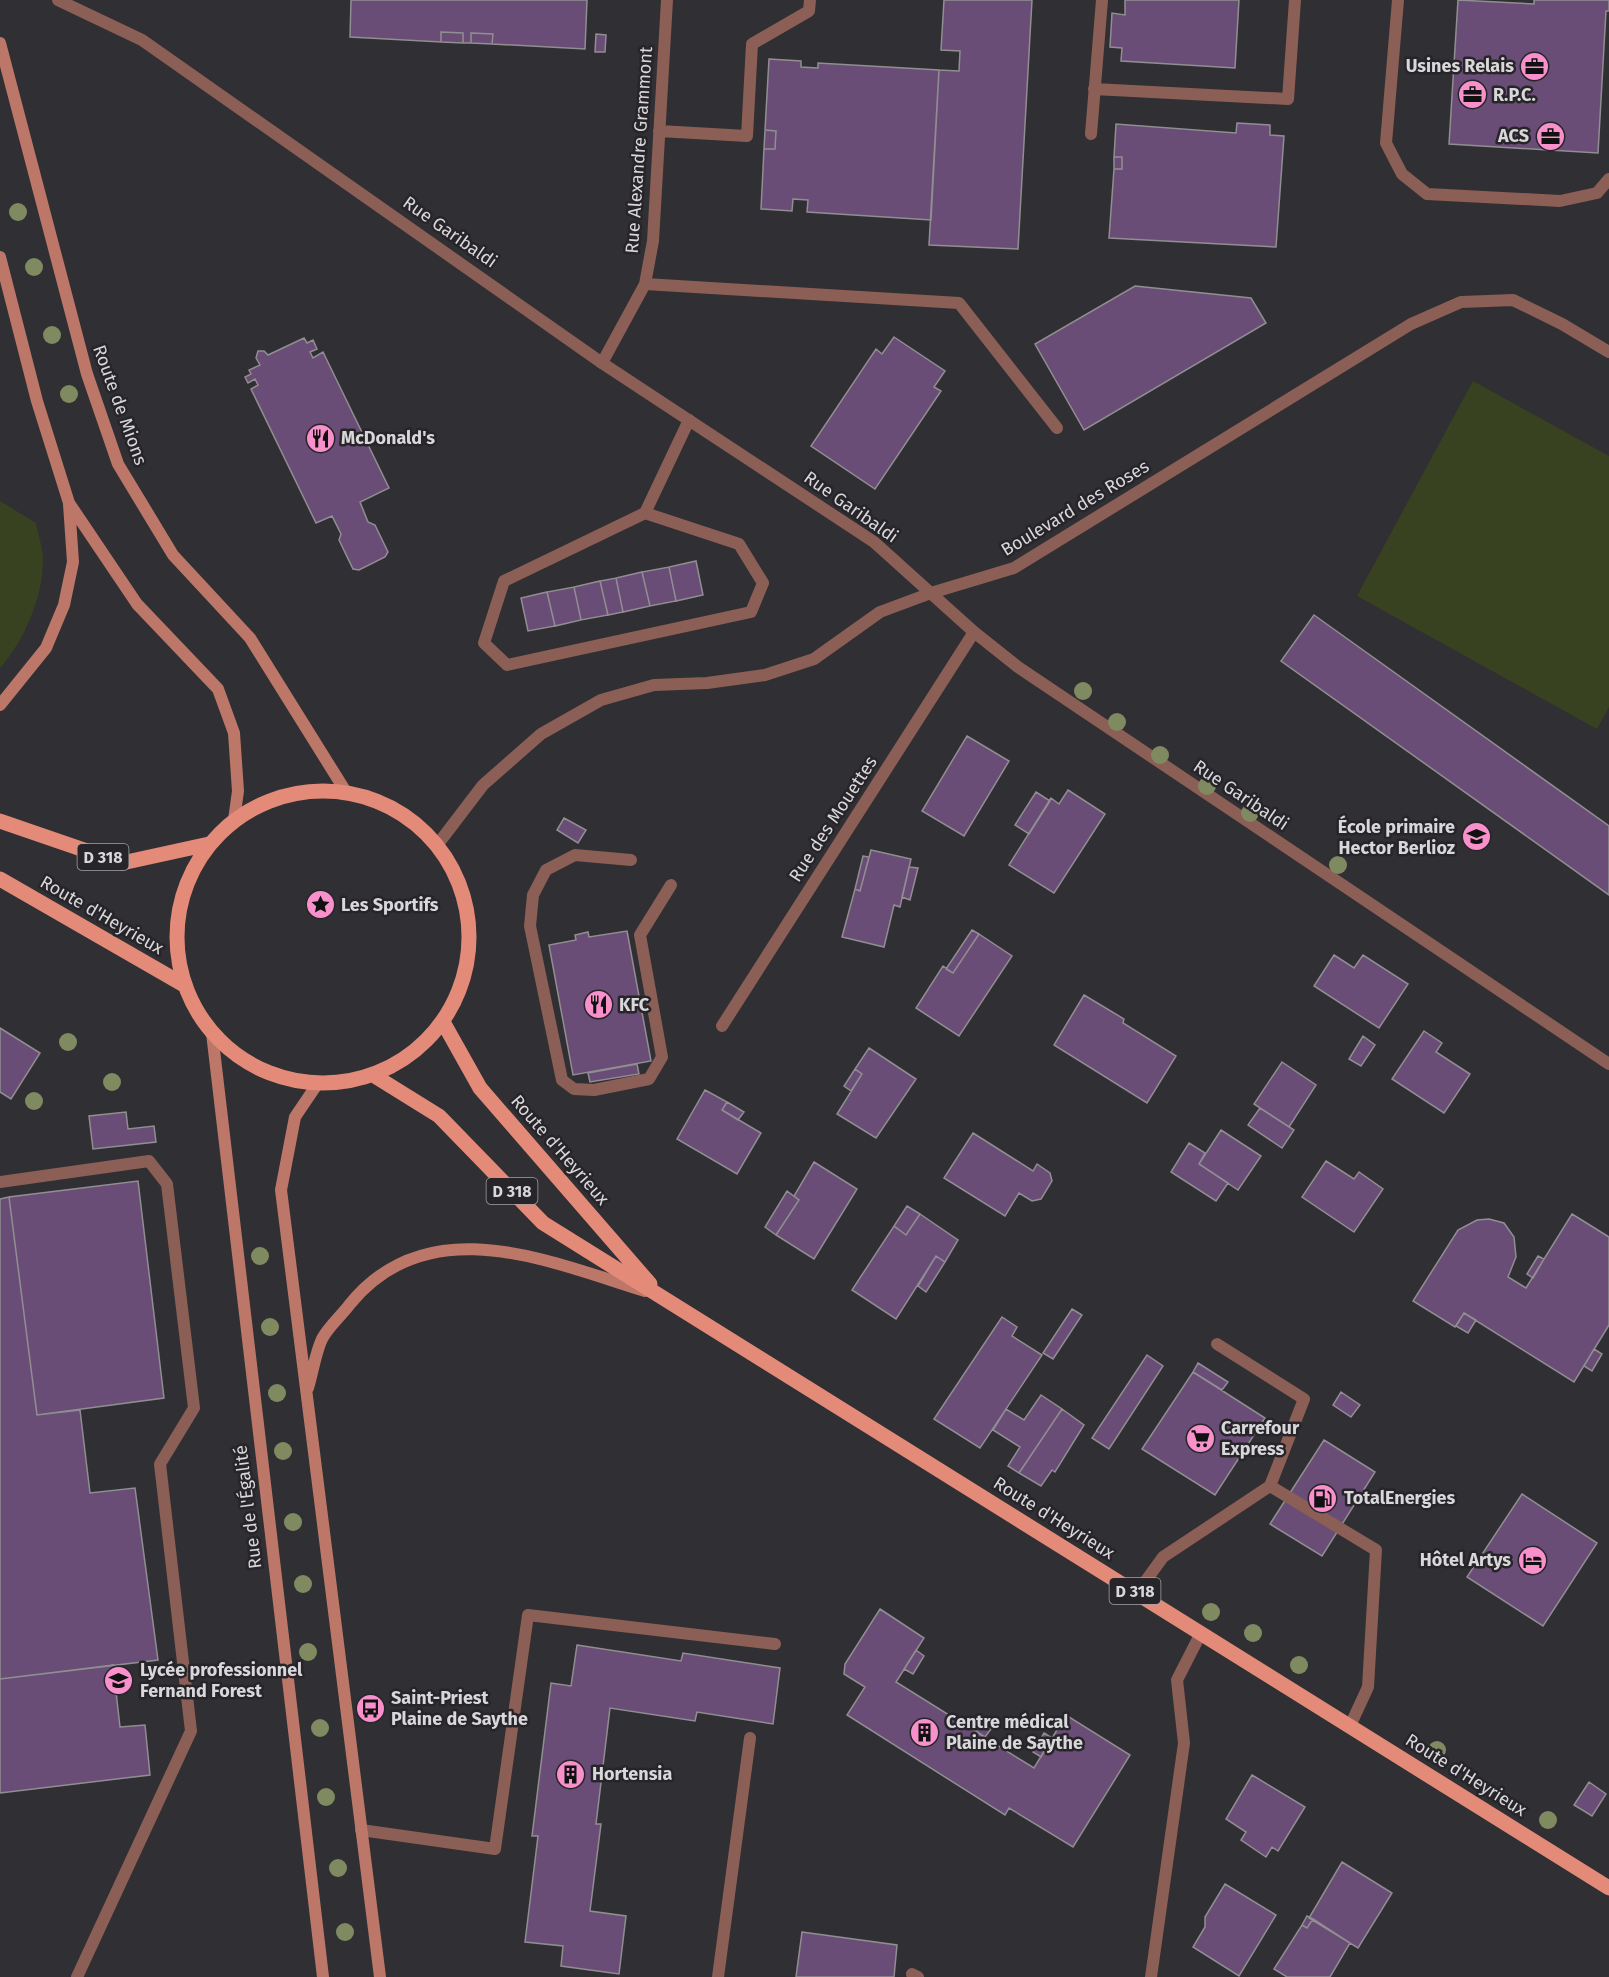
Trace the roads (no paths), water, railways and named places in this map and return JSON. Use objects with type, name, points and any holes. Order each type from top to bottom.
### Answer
[{"type":"main road","points":[[306,790],[346,792],[381,801],[412,819],[438,844],[462,886],[471,933],[465,979],[443,1022],[412,1054],[373,1075],[345,1082],[318,1083],[278,1077],[242,1059],[212,1033],[196,1010],[184,985],[177,948],[178,909],[189,875],[209,844],[234,820],[268,800],[306,790]]},
{"type":"main road","name":"D 318","points":[[0,821],[122,863],[209,844]]},
{"type":"main road","name":"Route d'Heyrieux","points":[[0,879],[184,985]]},
{"type":"main road","name":"Route d'Heyrieux","points":[[443,1022],[480,1088],[660,1295]]},
{"type":"main road","name":"Route d'Heyrieux","points":[[373,1075],[439,1116],[543,1222],[1609,1888]]},
{"type":"street","name":"Rue Garibaldi","points":[[58,0],[142,40],[602,363],[874,542],[974,632],[1018,667],[1609,1064]]},
{"type":"street","name":"Rue Alexandre Grammont","points":[[602,363],[645,284],[653,241],[667,0]]},
{"type":"street","points":[[659,131],[747,136],[752,44],[809,12],[810,0]]},
{"type":"street","points":[[1091,134],[1102,0]]},
{"type":"street","points":[[1094,89],[1288,99],[1295,0]]},
{"type":"street","points":[[1398,0],[1386,143],[1402,174],[1427,194],[1560,201],[1597,193],[1609,179]]},
{"type":"street","name":"Route de Mions","points":[[0,43],[87,374],[118,464],[173,555],[250,638],[346,792]]},
{"type":"street","points":[[0,257],[37,401],[69,503],[73,562],[64,605],[46,648],[0,705]]},
{"type":"street","points":[[645,284],[959,303],[1057,428]]},
{"type":"street","name":"Boulevard des Roses","points":[[438,844],[483,785],[541,734],[601,700],[654,685],[707,683],[765,675],[814,659],[880,612],[931,593],[1014,568],[1411,324],[1461,302],[1513,300],[1562,324],[1609,352]]},
{"type":"street","points":[[645,513],[739,544],[763,583],[751,612],[507,665],[484,643],[504,581],[645,513],[689,420]]},
{"type":"street","points":[[69,503],[137,604],[218,689],[234,732],[238,791],[234,820]]},
{"type":"street","name":"Rue des Mouettes","points":[[722,1026],[974,632]]},
{"type":"street","points":[[631,860],[575,855],[546,870],[533,895],[530,926],[562,1080],[574,1089],[594,1090],[650,1079],[662,1057],[640,935],[671,885]]},
{"type":"street","name":"Rue de l'Égalité","points":[[212,1033],[323,1977]]},
{"type":"street","points":[[318,1083],[295,1118],[281,1190],[380,1977]]},
{"type":"street","points":[[0,1182],[149,1161],[167,1184],[194,1408],[160,1464],[191,1731],[77,1977]]},
{"type":"street","points":[[306,1395],[322,1338],[366,1285],[395,1264],[445,1248],[491,1248],[660,1295]]},
{"type":"street","points":[[1137,1593],[1163,1557],[1270,1486],[1304,1399],[1217,1344]]},
{"type":"street","points":[[1270,1486],[1376,1550],[1368,1687],[1350,1726]]},
{"type":"street","points":[[361,1830],[495,1850],[528,1615],[775,1644]]},
{"type":"street","points":[[1151,1977],[1184,1743],[1177,1680],[1201,1633]]},
{"type":"street","points":[[718,1977],[750,1738]]},
{"type":"place","name":"Usines Relais","points":[[1535,66]]},
{"type":"place","name":"R.P.C.","points":[[1472,95]]},
{"type":"place","name":"ACS","points":[[1550,136]]},
{"type":"place","name":"McDonald's","points":[[320,438]]},
{"type":"place","name":"École primaire Hector Berlioz","points":[[1476,837]]},
{"type":"place","name":"Les Sportifs","points":[[320,905]]},
{"type":"place","name":"KFC","points":[[598,1005]]},
{"type":"place","name":"Carrefour Express","points":[[1200,1438]]},
{"type":"place","name":"TotalEnergies","points":[[1323,1498]]},
{"type":"place","name":"Hôtel Artys","points":[[1532,1560]]},
{"type":"place","name":"Lycée professionnel Fernand Forest","points":[[119,1680]]},
{"type":"place","name":"Saint-Priest Plaine de Saythe","points":[[370,1708]]},
{"type":"place","name":"Centre médical Plaine de Saythe","points":[[925,1732]]},
{"type":"place","name":"Hortensia","points":[[571,1774]]}]
